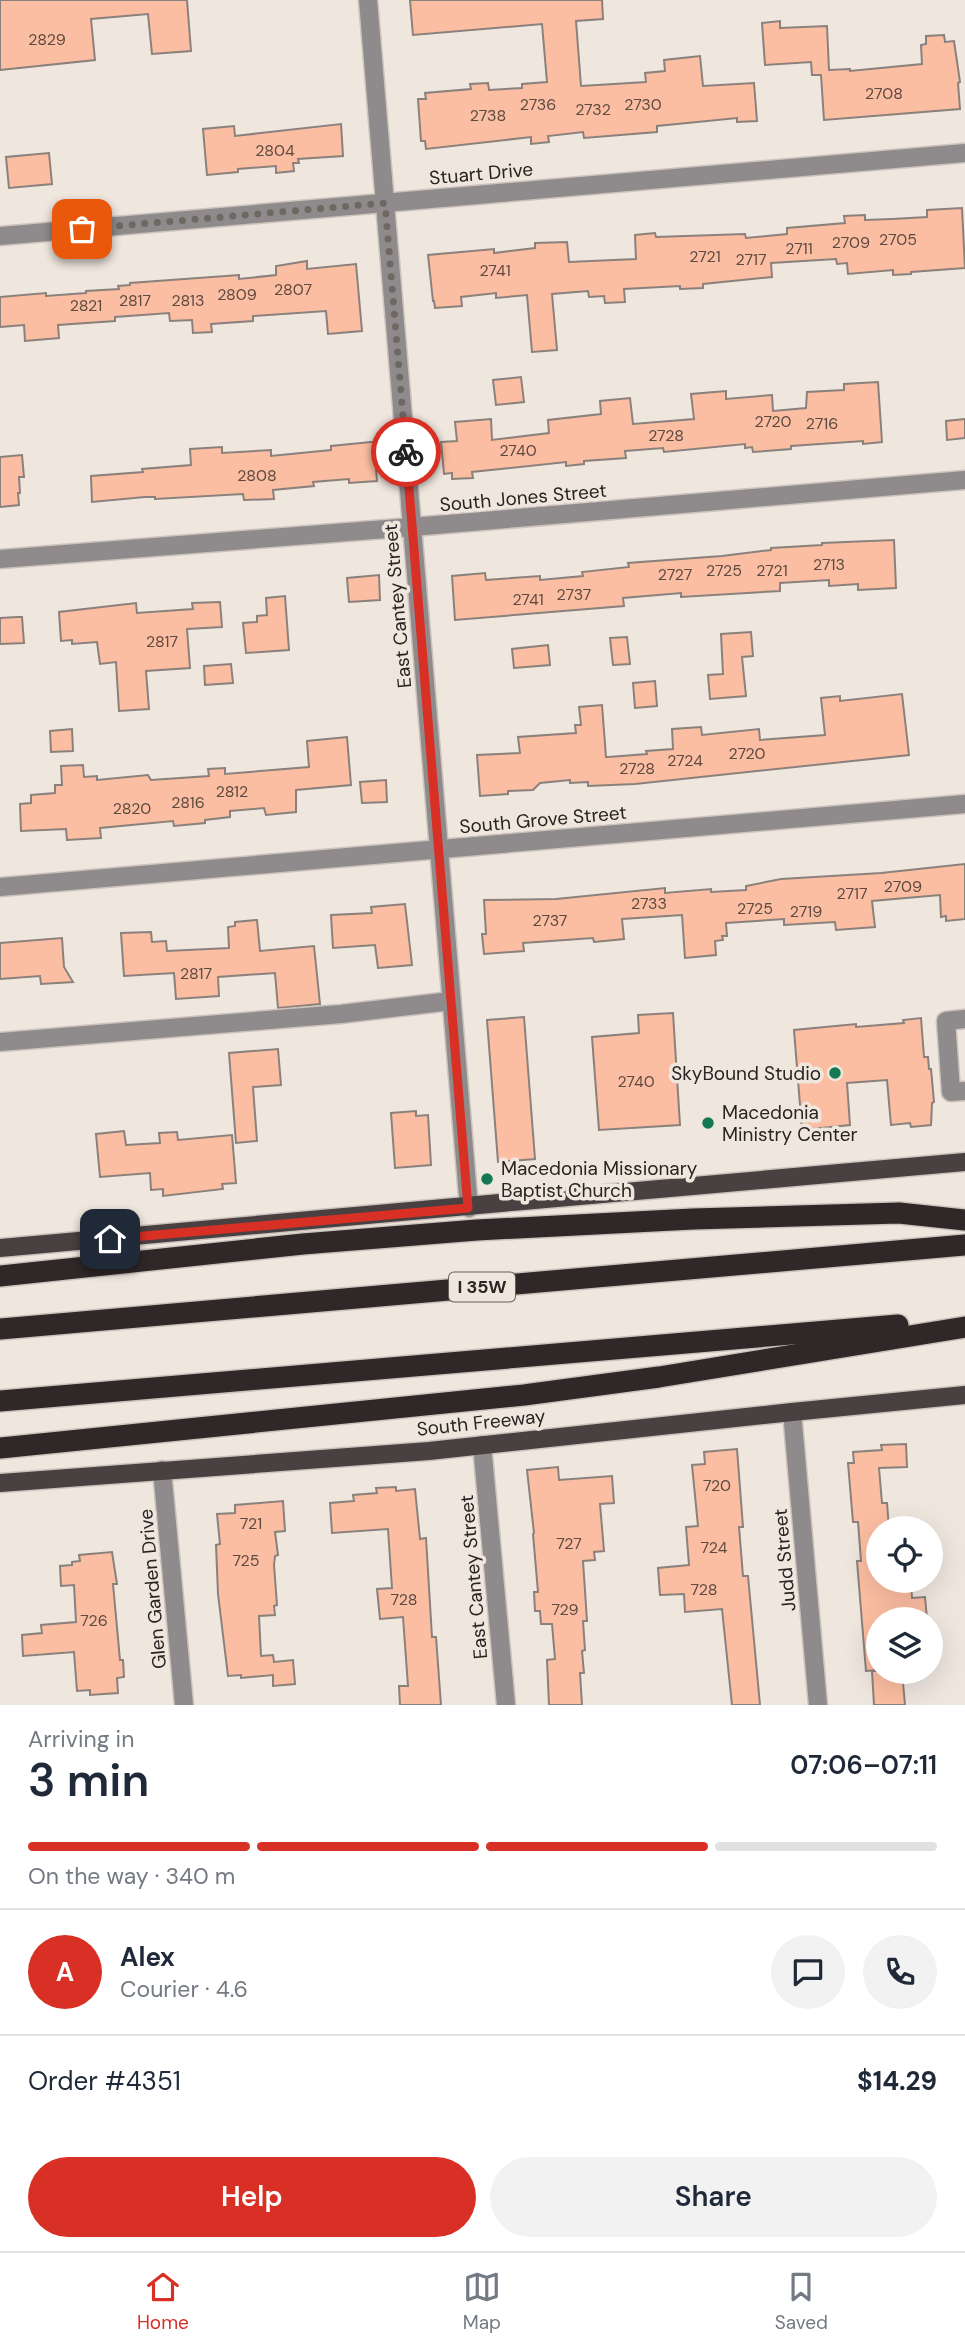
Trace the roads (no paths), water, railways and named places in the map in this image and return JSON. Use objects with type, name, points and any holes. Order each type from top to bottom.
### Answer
[{"type":"highway","points":[[0,1276],[303,1244],[477,1230],[693,1219],[899,1213],[965,1220]]},
{"type":"highway","name":"I 35W","points":[[0,1329],[965,1245]]},
{"type":"highway","points":[[0,1401],[965,1319]]},
{"type":"highway","points":[[0,1448],[524,1395],[659,1377],[965,1326]]},
{"type":"main road","points":[[0,1248],[965,1162]]},
{"type":"main road","name":"South Freeway","points":[[0,1483],[429,1451],[965,1395]]},
{"type":"street","name":"East Cantey Street","points":[[368,0],[468,1208]]},
{"type":"street","name":"Stuart Drive","points":[[0,236],[965,153]]},
{"type":"street","name":"South Jones Street","points":[[0,559],[965,481]]},
{"type":"street","name":"South Grove Street","points":[[0,887],[965,804]]},
{"type":"street","points":[[0,1042],[341,1014],[451,1001]]},
{"type":"street","points":[[965,1019],[946,1021],[951,1093],[965,1091]]},
{"type":"street","name":"Judd Street","points":[[792,1412],[818,1705]]},
{"type":"street","name":"East Cantey Street","points":[[482,1445],[506,1705]]},
{"type":"street","name":"Glen Garden Drive","points":[[162,1470],[184,1705]]},
{"type":"place","name":"SkyBound Studio","points":[[835,1073]]},
{"type":"place","name":"Macedonia Ministry Center","points":[[708,1123]]},
{"type":"place","name":"Macedonia Missionary Baptist Church","points":[[487,1179]]}]
